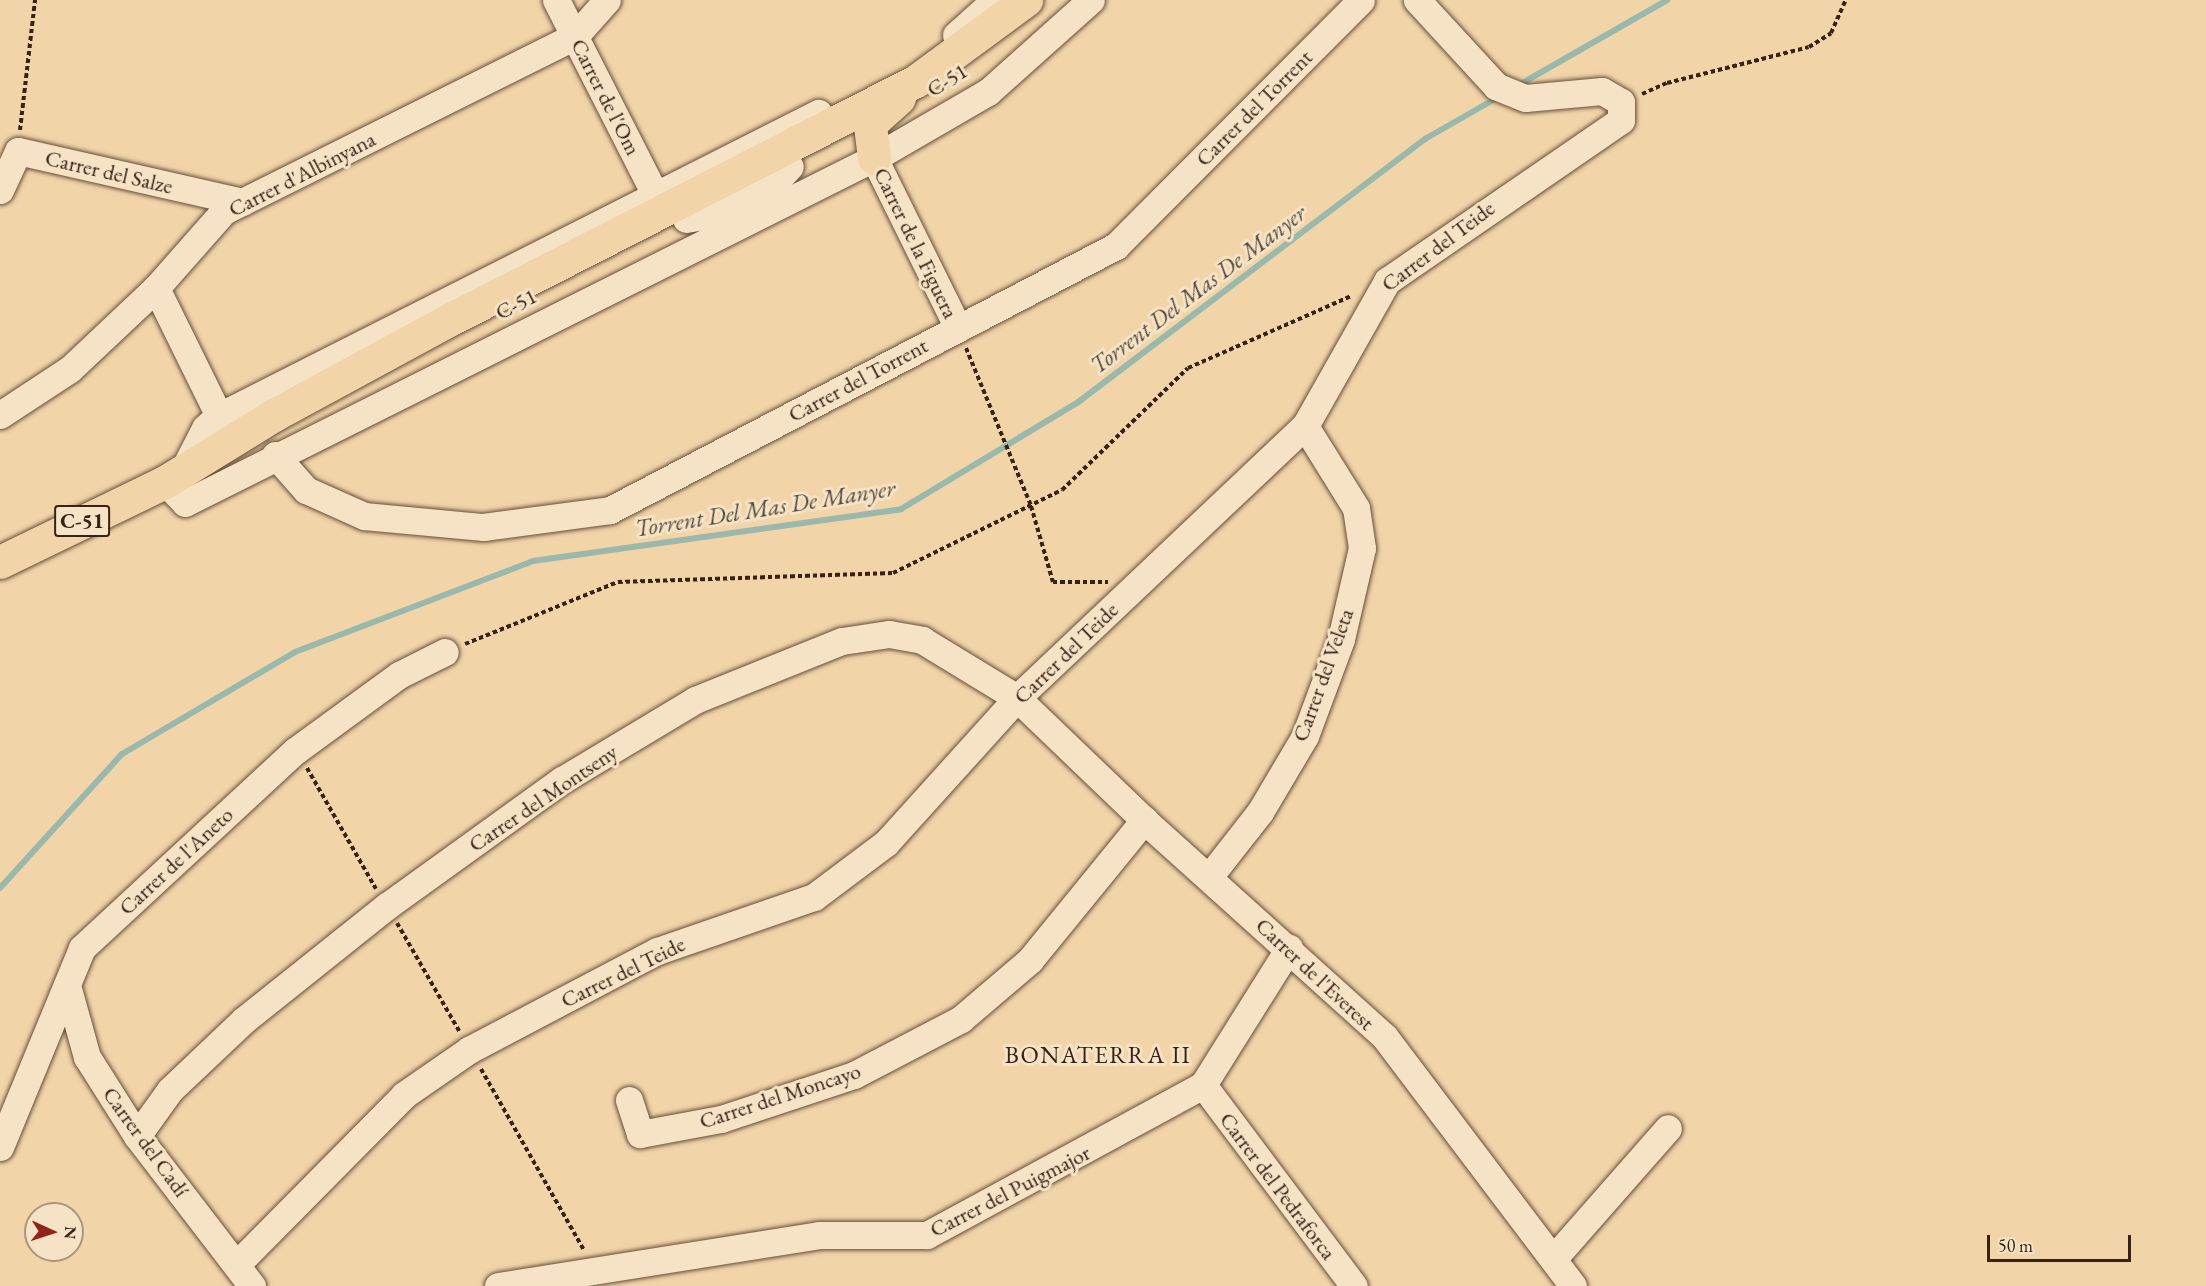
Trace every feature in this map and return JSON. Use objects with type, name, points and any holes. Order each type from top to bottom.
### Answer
[{"type":"main road","name":"C-51","points":[[0,562],[276,445],[347,410],[512,306],[535,285],[650,226],[667,208],[790,166],[870,124],[984,57],[1049,0]]},
{"type":"main road","name":"C-51","points":[[178,485],[225,428],[445,322],[916,81],[1009,6]]},
{"type":"main road","points":[[874,158],[870,124],[889,105],[990,41],[1009,6]]},
{"type":"main road","points":[[225,428],[246,439],[312,404],[347,410]]},
{"type":"street","name":"Carrer de l'Om","points":[[556,0],[667,208]]},
{"type":"street","name":"Carrer d'Albinyana","points":[[0,415],[70,369],[156,288],[224,210],[575,36],[607,0]]},
{"type":"street","points":[[347,410],[874,158],[988,92],[1091,0]]},
{"type":"street","name":"Carrer del Torrent","points":[[276,445],[306,490],[364,516],[483,527],[610,510],[1116,246],[1361,0]]},
{"type":"street","points":[[1417,0],[1496,86],[1522,97],[1602,91],[1621,102]]},
{"type":"street","name":"Carrer del Teide","points":[[238,1263],[404,1095],[469,1050],[657,951],[814,897],[886,843],[1017,698],[1305,426],[1387,281],[1488,207],[1607,133],[1621,120],[1621,102]]},
{"type":"street","name":"Carrer del Salze","points":[[0,190],[18,151],[242,202]]},
{"type":"street","name":"Carrer de la Figuera","points":[[874,158],[958,328]]},
{"type":"street","points":[[156,288],[225,428]]},
{"type":"street","name":"Carrer del Veleta","points":[[1209,877],[1260,812],[1305,736],[1341,639],[1362,548],[1356,508],[1305,426]]},
{"type":"street","name":"Carrer del Montseny","points":[[137,1136],[170,1090],[244,1020],[387,906],[562,780],[695,700],[842,641],[889,634],[922,640],[1017,698]]},
{"type":"street","name":"Carrer de l'Aneto","points":[[0,1147],[82,948],[295,751],[399,675],[445,652]]},
{"type":"street","name":"Carrer de l'Everest","points":[[1017,698],[1144,820],[1289,948],[1383,1036],[1573,1286]]},
{"type":"street","name":"Carrer del Moncayo","points":[[629,1100],[640,1134],[721,1119],[854,1075],[961,1018],[1030,960],[1144,820]]},
{"type":"street","name":"Carrer del Puigmajor","points":[[498,1286],[819,1235],[927,1235],[1203,1085],[1289,948]]},
{"type":"street","name":"Carrer del Cadí","points":[[67,985],[87,1057],[137,1136],[238,1263],[252,1286]]},
{"type":"street","name":"Carrer del Pedraforca","points":[[1203,1085],[1354,1286]]},
{"type":"street","points":[[1552,1259],[1668,1128]]},
{"type":"path","points":[[18,151],[35,0]]},
{"type":"path","points":[[1621,102],[1667,83],[1809,47],[1831,33],[1846,0]]},
{"type":"path","points":[[445,652],[618,582],[893,573],[1062,490],[1188,368],[1387,281]]},
{"type":"path","points":[[958,328],[1031,506],[1053,582],[1140,582]]},
{"type":"path","points":[[295,751],[469,1050],[514,1121],[594,1269]]},
{"type":"waterway","name":"Torrent Del Mas De Manyer","points":[[1517,86],[1667,0]]},
{"type":"waterway","name":"Torrent Del Mas De Manyer","points":[[0,888],[122,754],[295,652],[533,561],[901,509],[1077,403],[1425,139],[1500,96]]},
{"type":"district","name":"BONATERRA II","points":[[1098,1055]]}]
